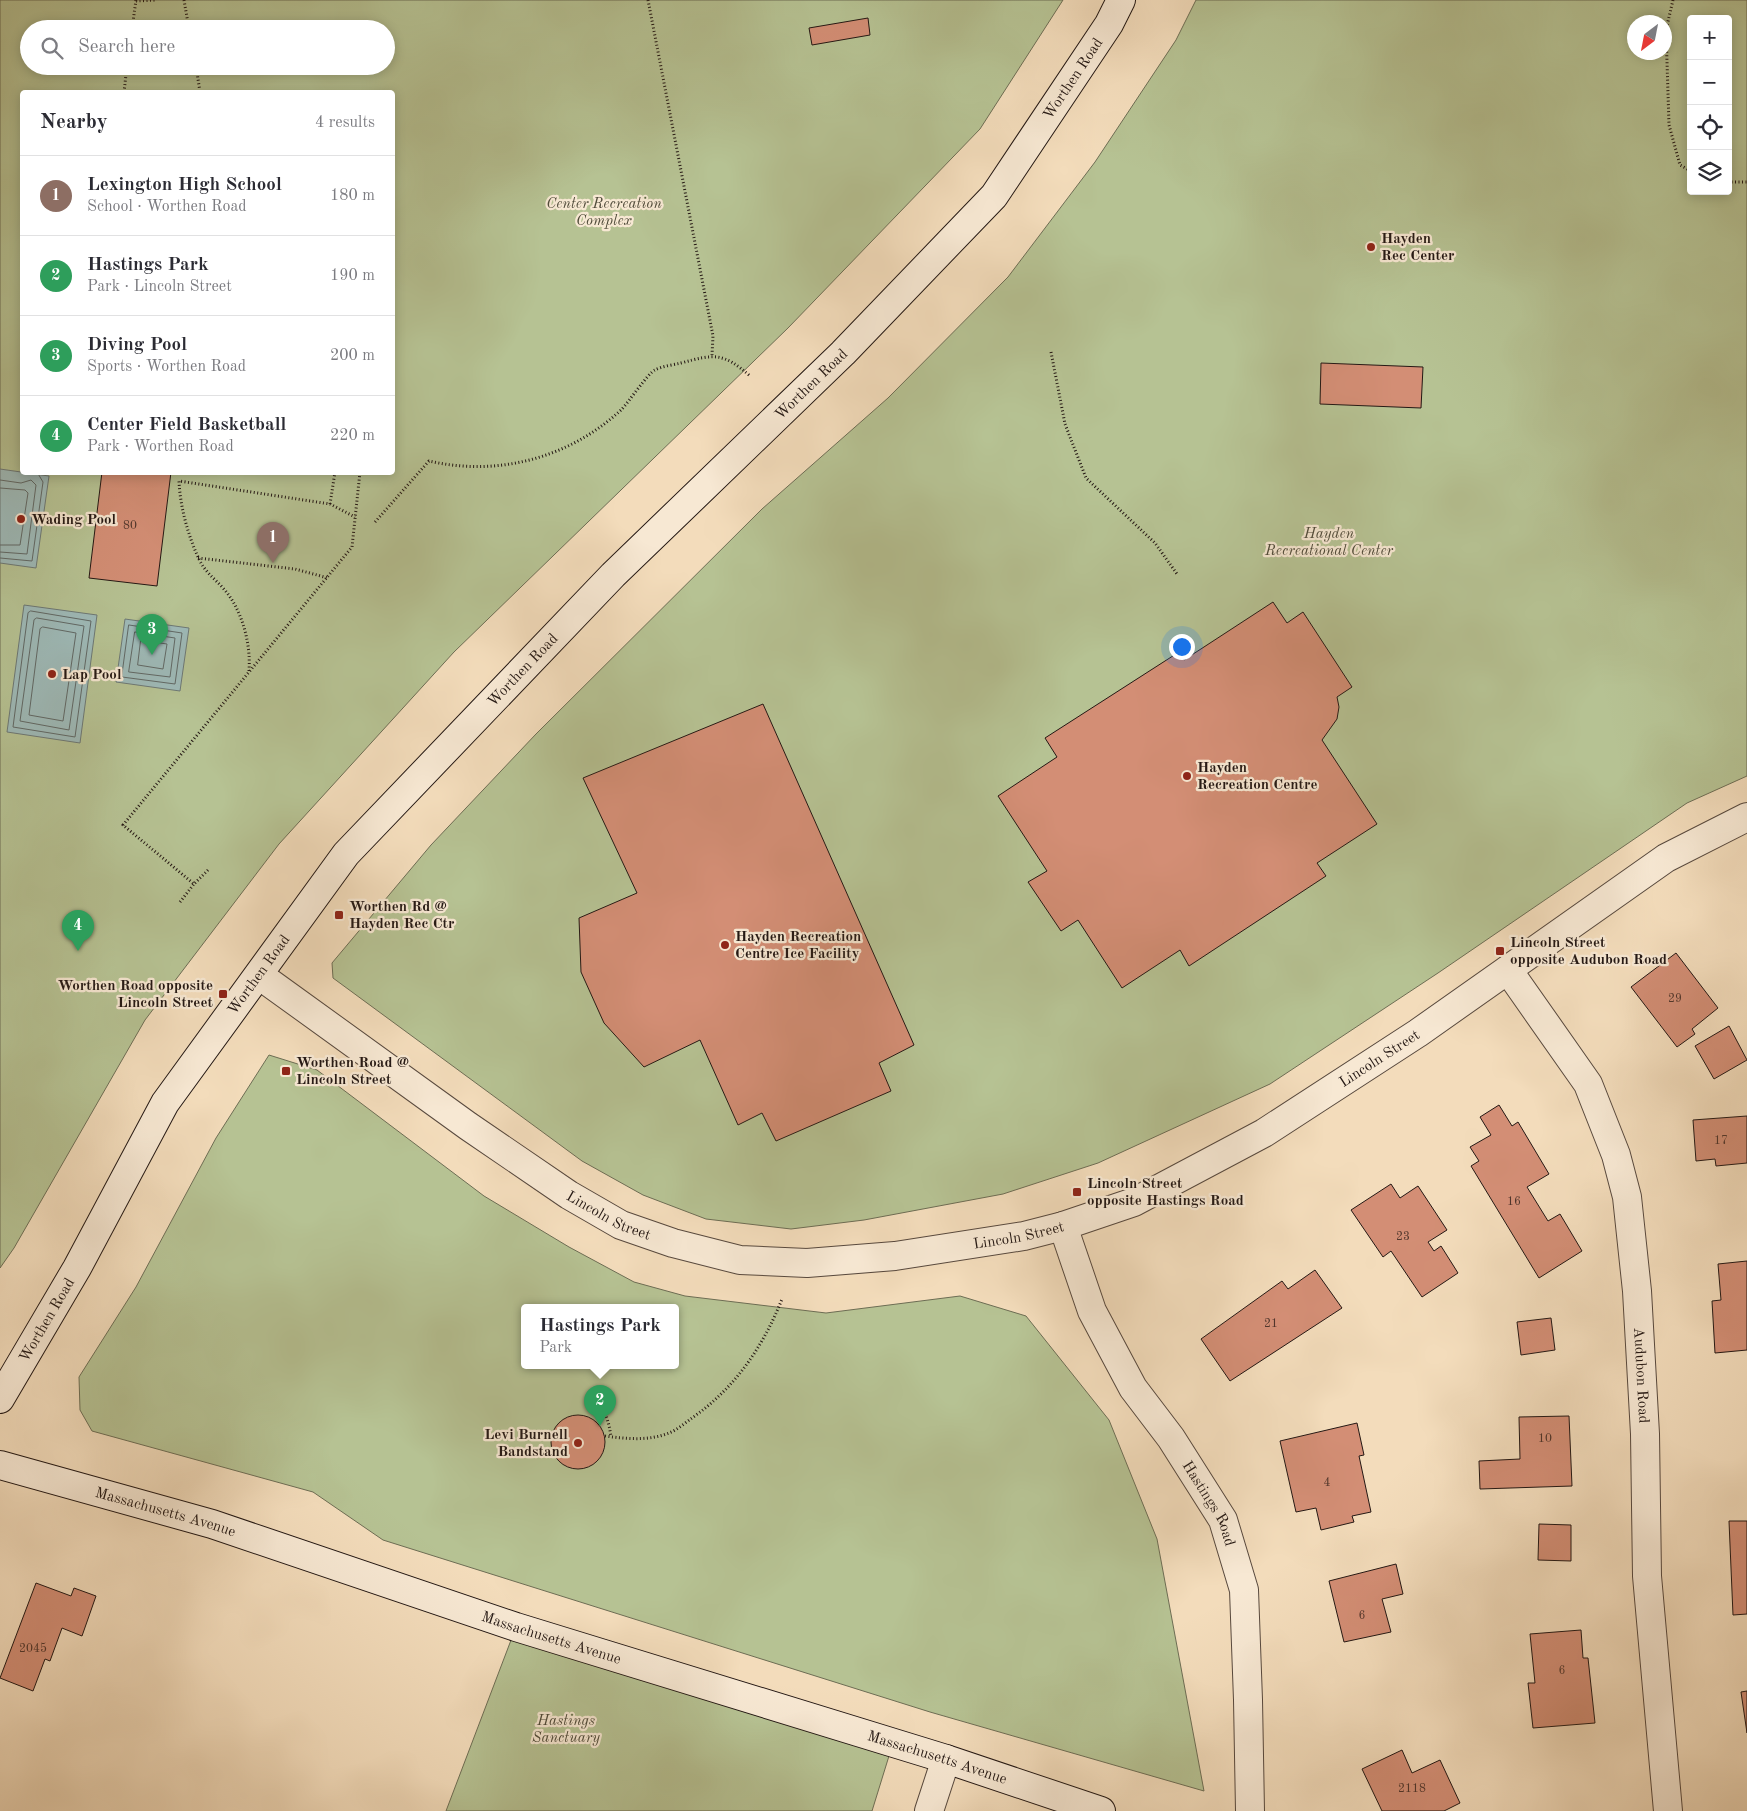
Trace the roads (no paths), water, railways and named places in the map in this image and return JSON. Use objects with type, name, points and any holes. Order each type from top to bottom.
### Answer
[{"type":"street","name":"Worthen Road","points":[[0,1399],[77,1268],[165,1102],[346,854],[612,575],[842,353],[994,196],[1109,24],[1121,0]]},
{"type":"street","name":"Lincoln Street","points":[[259,975],[468,1126],[569,1195],[621,1225],[673,1243],[740,1260],[806,1263],[895,1256],[1024,1236],[1063,1226],[1134,1202],[1264,1133],[1418,1033],[1666,858],[1747,817]]},
{"type":"street","name":"Audubon Road","points":[[1508,970],[1588,1084],[1616,1155],[1627,1197],[1637,1291],[1645,1434],[1647,1576],[1668,1811]]},
{"type":"street","name":"Hastings Road","points":[[1063,1226],[1092,1310],[1133,1388],[1171,1438],[1223,1520],[1244,1590],[1250,1811]]},
{"type":"street","name":"Massachusetts Avenue","points":[[0,1465],[212,1524],[516,1627],[946,1760],[1101,1811]]},
{"type":"street","points":[[929,1811],[946,1760]]},
{"type":"water","name":"Wading Pool","points":[[0,469],[20,472],[20,475],[49,476],[36,568],[0,563]]},
{"type":"water","name":"Lap Pool","points":[[24,605],[97,615],[80,743],[7,732]]},
{"type":"water","points":[[125,619],[189,628],[180,691],[116,682]]},
{"type":"place","name":"Hayden Rec Center","points":[[1371,247]]},
{"type":"place","name":"Wading Pool","points":[[21,519]]},
{"type":"place","name":"Lexington High School","points":[[273,563]]},
{"type":"place","name":"Diving Pool","points":[[152,655]]},
{"type":"place","name":"Lap Pool","points":[[52,674]]},
{"type":"place","name":"Hayden Recreation Centre","points":[[1187,776]]},
{"type":"place","name":"Worthen Rd @ Hayden Rec Ctr","points":[[339,915]]},
{"type":"place","name":"Hayden Recreation Centre Ice Facility","points":[[725,945]]},
{"type":"place","name":"Center Field Basketball","points":[[78,951]]},
{"type":"place","name":"Lincoln Street opposite Audubon Road","points":[[1500,951]]},
{"type":"place","name":"Worthen Road opposite Lincoln Street","points":[[223,994]]},
{"type":"place","name":"Worthen Road @ Lincoln Street","points":[[286,1071]]},
{"type":"place","name":"Lincoln Street opposite Hastings Road","points":[[1077,1192]]},
{"type":"place","name":"Hastings Park","points":[[600,1426]]},
{"type":"place","name":"Levi Burnell Bandstand","points":[[578,1443]]},
{"type":"park label","name":"Center Recreation Complex","points":[[604,212]]},
{"type":"park label","name":"Hayden Recreational Center","points":[[1329,542]]},
{"type":"park label","name":"Hastings Sanctuary","points":[[566,1728]]}]
